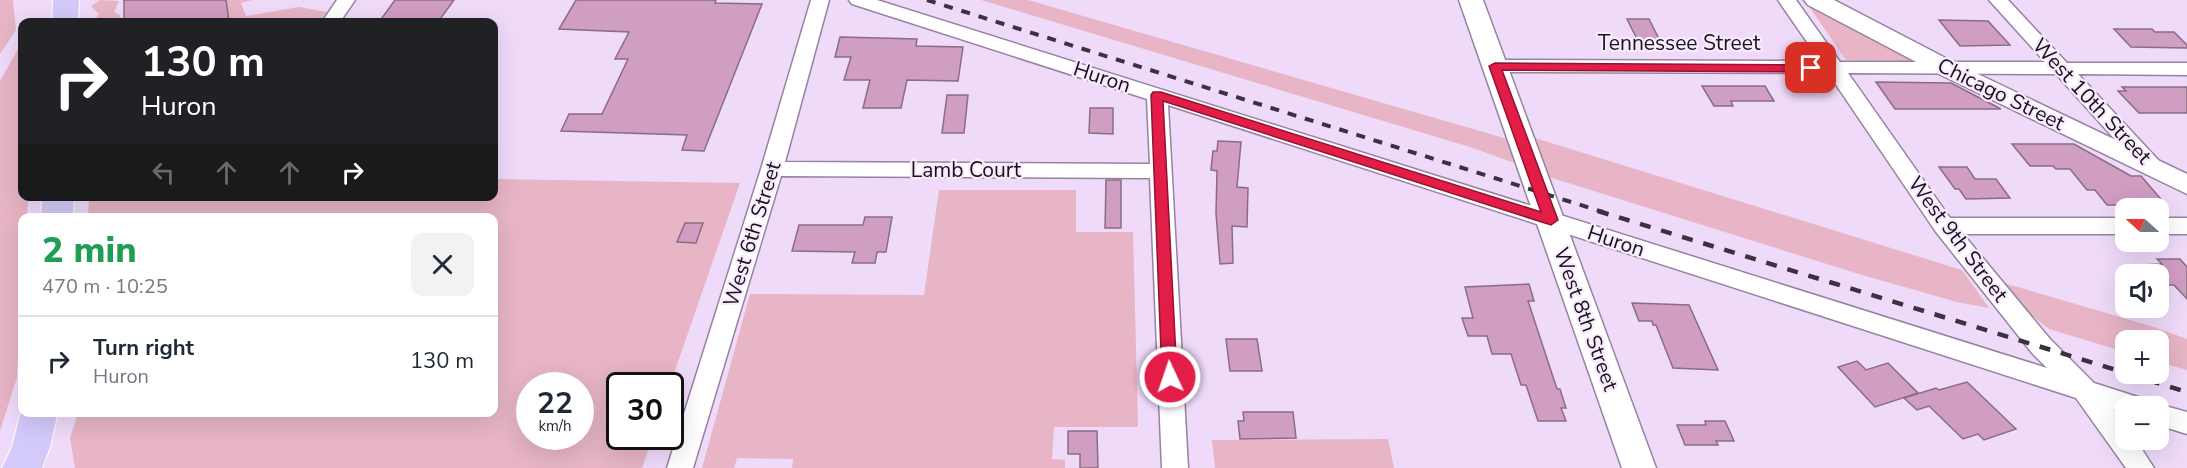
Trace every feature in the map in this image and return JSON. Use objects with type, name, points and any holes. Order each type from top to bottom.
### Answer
[{"type":"main road","points":[[65,18],[66,0]]},
{"type":"main road","points":[[22,468],[31,447],[38,417]]},
{"type":"street","points":[[334,18],[346,0]]},
{"type":"street","name":"West 6th Street","points":[[680,468],[772,168],[820,0]]},
{"type":"street","name":"Huron","points":[[858,0],[2115,400]]},
{"type":"street","name":"West 8th Street","points":[[1471,0],[1639,468]]},
{"type":"street","name":"West 9th Street","points":[[1787,0],[1944,226],[2041,346],[2086,391],[2141,468]]},
{"type":"street","name":"Chicago Street","points":[[1816,0],[1950,70],[2187,185]]},
{"type":"street","name":"West 10th Street","points":[[1998,0],[2154,169],[2187,201]]},
{"type":"street","name":"Tennessee Street","points":[[1495,66],[1950,70],[2187,69]]},
{"type":"street","points":[[1157,95],[1175,468]]},
{"type":"street","name":"Lamb Court","points":[[772,168],[1159,171]]},
{"type":"street","points":[[1944,226],[2115,226]]},
{"type":"street","points":[[2169,226],[2187,226]]},
{"type":"street","points":[[2169,417],[2187,423]]},
{"type":"shaded area","points":[[0,0],[13,0],[16,30],[0,54]]},
{"type":"shaded area","points":[[100,0],[119,1],[114,12],[121,16],[119,18],[96,18],[99,14],[91,6]]},
{"type":"shaded area","points":[[226,0],[252,0],[241,3],[246,16],[299,7],[327,12],[323,18],[228,18]]},
{"type":"shaded area","points":[[981,0],[1028,0],[1511,140],[1520,165],[1470,147]]},
{"type":"shaded area","points":[[1808,5],[1813,5],[1915,61],[1846,60]]},
{"type":"shaded area","points":[[18,49],[18,201],[28,201],[27,213],[18,213],[17,377],[0,431],[0,81]]},
{"type":"shaded area","points":[[1535,138],[1962,270],[1989,308],[1957,302],[1862,275],[1549,177]]},
{"type":"shaded area","points":[[498,179],[740,183],[675,372],[606,372],[606,450],[648,450],[642,468],[75,468],[70,438],[77,417],[498,417],[498,213],[88,213],[89,201],[498,201]]},
{"type":"shaded area","points":[[939,190],[1076,190],[1076,232],[1133,232],[1138,427],[1054,427],[1052,459],[1065,460],[1065,468],[792,468],[793,459],[737,458],[734,468],[702,468],[750,294],[924,295]]},
{"type":"shaded area","points":[[2004,283],[2115,316],[2115,318],[2123,318],[2162,330],[2115,330],[2115,349],[2049,329],[2029,313]]},
{"type":"shaded area","points":[[2169,332],[2187,339],[2187,370],[2169,365]]},
{"type":"shaded area","points":[[1388,439],[1394,468],[1215,468],[1212,440]]},
{"type":"building","points":[[124,0],[226,0],[228,18],[124,18]]},
{"type":"building","points":[[395,0],[454,0],[441,18],[382,18]]},
{"type":"building","points":[[576,0],[716,0],[715,3],[762,4],[704,151],[682,150],[687,135],[561,131],[569,114],[602,114],[628,59],[615,59],[629,32],[559,29]]},
{"type":"building","points":[[1627,19],[1649,19],[1660,41],[1638,41]]},
{"type":"building","points":[[1939,20],[1988,21],[2010,45],[1960,46]]},
{"type":"building","points":[[2114,29],[2152,29],[2155,32],[2174,32],[2187,45],[2187,48],[2131,47]]},
{"type":"building","points":[[840,37],[917,39],[916,46],[963,47],[958,81],[907,80],[901,108],[863,108],[870,80],[844,80],[851,57],[835,57]]},
{"type":"building","points":[[1876,82],[1951,83],[2001,109],[1895,109]]},
{"type":"building","points":[[1702,86],[1765,86],[1774,101],[1731,101],[1733,106],[1714,106]]},
{"type":"building","points":[[2122,87],[2187,87],[2187,113],[2139,113],[2118,91],[2126,91]]},
{"type":"building","points":[[947,95],[968,95],[964,133],[942,133]]},
{"type":"building","points":[[1090,108],[1113,108],[1113,134],[1089,133]]},
{"type":"building","points":[[1218,141],[1241,142],[1237,187],[1248,188],[1247,227],[1232,226],[1233,263],[1220,264],[1216,213],[1217,171],[1211,170],[1213,151],[1217,151]]},
{"type":"building","points":[[2012,144],[2074,144],[2131,176],[2141,176],[2160,198],[2115,198],[2115,205],[2107,205],[2095,190],[2087,190],[2070,169],[2030,166]]},
{"type":"building","points":[[1939,167],[1967,167],[1975,179],[1996,179],[2010,198],[1966,199],[1959,189],[1955,189]]},
{"type":"building","points":[[1106,180],[1121,180],[1121,228],[1105,228]]},
{"type":"building","points":[[865,217],[892,217],[886,252],[877,252],[875,263],[852,263],[855,252],[792,251],[799,225],[863,225]]},
{"type":"building","points":[[685,223],[703,223],[696,243],[677,242]]},
{"type":"building","points":[[2157,259],[2180,259],[2187,267],[2187,299],[2174,285],[2169,285],[2169,264],[2162,264]]},
{"type":"building","points":[[1529,284],[1534,301],[1528,301],[1557,389],[1560,389],[1566,408],[1561,408],[1566,421],[1538,421],[1526,385],[1521,385],[1511,354],[1492,354],[1487,336],[1468,336],[1462,318],[1473,318],[1465,287]]},
{"type":"building","points":[[1632,303],[1689,305],[1718,370],[1673,368],[1656,325],[1653,325],[1652,321],[1639,321]]},
{"type":"building","points":[[1226,339],[1257,339],[1262,371],[1230,371]]},
{"type":"building","points":[[1857,361],[1866,370],[1888,363],[1918,393],[1875,407],[1838,367]]},
{"type":"building","points":[[1967,382],[2016,429],[1984,440],[1978,434],[1963,439],[1929,406],[1917,410],[1904,398],[1936,388],[1939,390]]},
{"type":"building","points":[[1243,412],[1293,412],[1296,438],[1240,439],[1238,421],[1244,421]]},
{"type":"building","points":[[1705,421],[1725,421],[1734,441],[1716,441],[1718,445],[1685,445],[1677,425],[1706,425]]},
{"type":"building","points":[[1068,431],[1097,431],[1098,468],[1080,468],[1080,454],[1068,454]]},
{"type":"railway","points":[[927,0],[1603,212]]},
{"type":"railway","points":[[1598,211],[2115,370]]},
{"type":"railway","points":[[2161,384],[2187,392]]},
{"type":"route","points":[[1170,377],[1157,95],[1551,220],[1495,66],[1811,68]]}]
